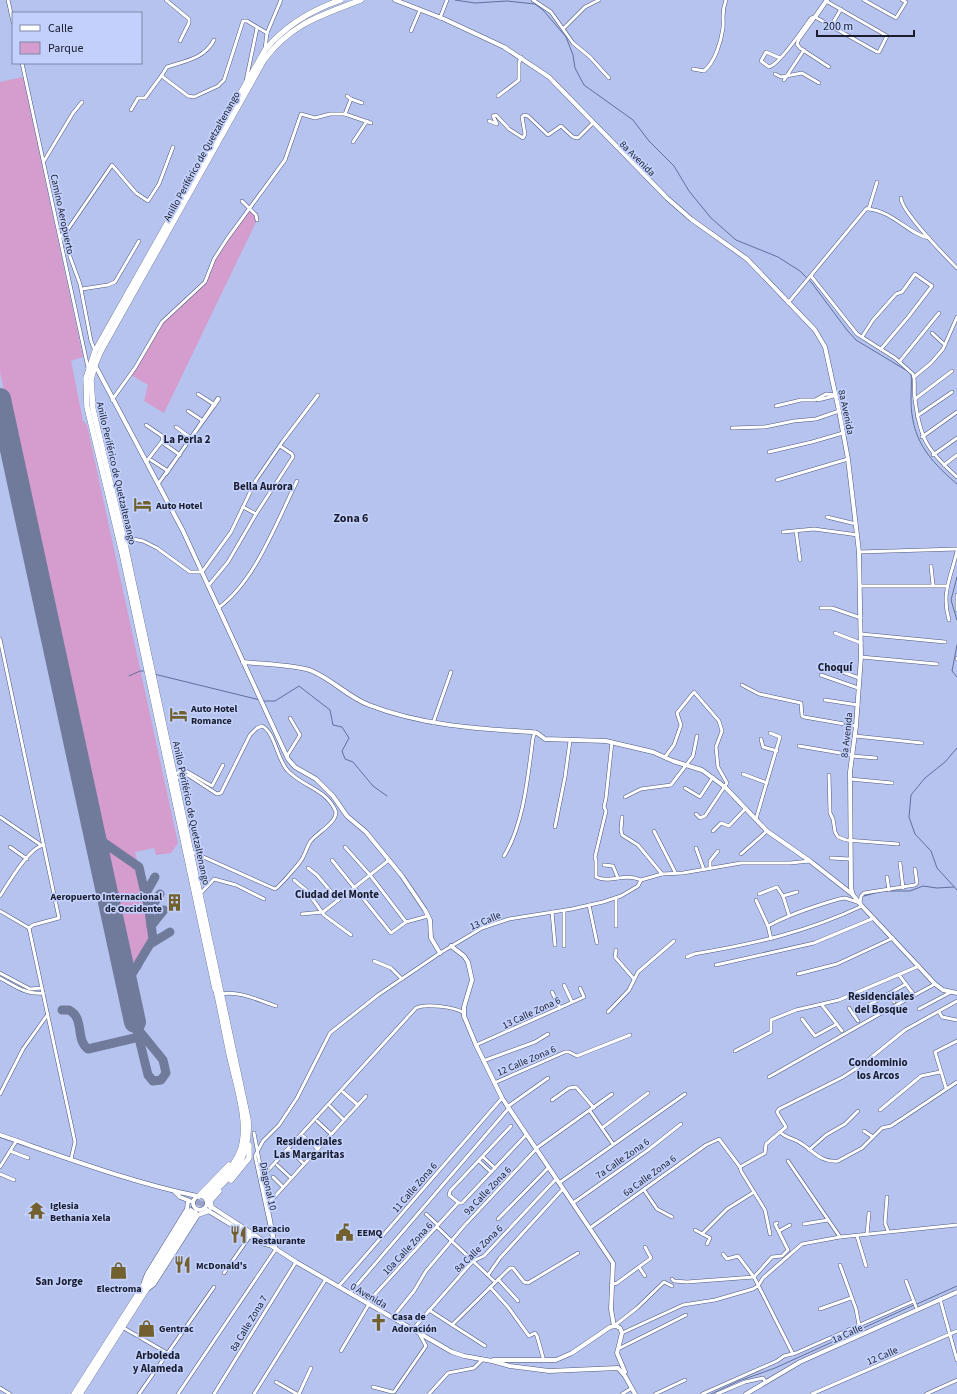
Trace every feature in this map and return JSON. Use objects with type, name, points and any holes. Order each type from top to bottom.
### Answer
[{"type":"highway","name":"Anillo Periférico de Quetzaltenango","points":[[205,1201],[240,1151],[244,1133],[243,1120],[149,671],[123,537],[91,402],[90,387],[94,365],[192,191],[265,50],[292,24],[321,7],[342,0]]},
{"type":"highway","name":"Anillo Periférico de Quetzaltenango","points":[[205,1201],[236,1169],[243,1157],[248,1140],[248,1120],[174,776],[86,400],[86,383],[88,369],[95,351],[209,150],[248,85],[275,46],[296,28],[312,18],[362,0]]},
{"type":"highway","points":[[192,191],[192,185],[209,156],[209,150]]},
{"type":"highway","points":[[134,292],[174,219],[174,213]]},
{"type":"highway","points":[[94,365],[94,360],[118,311]]},
{"type":"highway","points":[[110,503],[114,508],[120,534],[123,537]]},
{"type":"highway","points":[[209,960],[222,994]]},
{"type":"highway","points":[[216,989],[222,994]]},
{"type":"highway","points":[[205,1201],[210,1201],[240,1170],[249,1158],[248,1140]]},
{"type":"highway","points":[[74,1394],[145,1287],[193,1210]]},
{"type":"highway","points":[[80,1394],[145,1287]]},
{"type":"street","points":[[8,0],[12,18]]},
{"type":"street","points":[[166,0],[189,19],[189,23],[180,40]]},
{"type":"street","points":[[265,50],[267,33],[281,0]]},
{"type":"street","name":"8a Avenida","points":[[395,0],[440,18],[504,47],[522,57],[548,77],[675,206],[739,252],[815,330],[822,340],[836,395],[848,459],[860,552],[861,656],[858,705],[850,778],[850,859],[853,895]]},
{"type":"street","points":[[533,0],[551,12],[564,28],[573,43],[590,56],[609,78]]},
{"type":"street","points":[[564,28],[586,7],[599,0]]},
{"type":"street","points":[[693,69],[704,71],[714,58],[722,30],[722,13],[726,0]]},
{"type":"street","points":[[815,17],[876,52],[887,39],[887,36],[826,0],[798,41],[798,46],[829,67]]},
{"type":"street","points":[[864,0],[896,18],[906,2],[902,0]]},
{"type":"street","points":[[440,18],[446,2]]},
{"type":"street","points":[[411,31],[420,10]]},
{"type":"street","points":[[831,26],[841,10]]},
{"type":"street","points":[[780,58],[766,52],[761,61],[770,67],[780,58],[785,53],[811,18],[815,17]]},
{"type":"street","points":[[162,75],[191,97],[194,97],[218,86],[224,80],[241,23],[247,21],[267,33]]},
{"type":"street","points":[[248,85],[257,28]]},
{"type":"street","points":[[130,110],[138,98],[145,98],[167,67],[188,62],[203,53],[211,46],[214,40]]},
{"type":"street","points":[[784,80],[804,50]]},
{"type":"street","points":[[498,96],[519,80],[519,63],[522,57]]},
{"type":"street","name":"Camino Aeropuerto","points":[[22,64],[61,236],[88,369]]},
{"type":"street","points":[[774,74],[781,77],[787,75],[804,74],[820,83]]},
{"type":"street","points":[[347,96],[362,104]]},
{"type":"street","points":[[345,114],[351,99]]},
{"type":"street","points":[[44,161],[73,113],[82,102]]},
{"type":"street","points":[[112,400],[135,368],[162,322],[205,282],[215,256],[285,160],[301,114],[315,118],[327,115],[345,114],[371,123]]},
{"type":"street","points":[[489,121],[498,124],[493,116],[496,115],[509,129],[523,138],[525,134],[522,117],[524,115],[528,116],[548,136],[561,126],[573,137],[578,138],[593,123]]},
{"type":"street","points":[[353,142],[367,121]]},
{"type":"street","points":[[95,351],[82,289],[61,236],[112,165],[136,193],[148,201],[159,184],[173,147]]},
{"type":"street","points":[[788,303],[866,209],[869,208],[877,182]]},
{"type":"street","points":[[901,198],[903,205],[957,268]]},
{"type":"street","points":[[242,201],[256,215],[257,220]]},
{"type":"street","points":[[866,209],[890,215],[922,236],[930,238]]},
{"type":"street","points":[[82,289],[108,285],[115,282],[139,241]]},
{"type":"street","points":[[862,337],[873,320],[896,294],[902,292],[915,274],[932,286],[910,316],[881,349]]},
{"type":"street","points":[[811,277],[853,330],[900,361],[914,377],[914,398],[922,437],[933,455],[957,477]]},
{"type":"street","points":[[900,361],[939,313]]},
{"type":"street","points":[[914,377],[931,364],[946,345],[957,317]]},
{"type":"street","points":[[932,332],[946,345]]},
{"type":"street","points":[[94,365],[158,484],[202,572],[217,608],[286,756],[295,767],[315,778],[333,796],[347,816],[366,832],[389,860],[424,907],[430,920],[431,938],[440,953]]},
{"type":"street","points":[[914,398],[952,371]]},
{"type":"street","points":[[918,416],[952,392]]},
{"type":"street","points":[[158,484],[214,405],[198,394]]},
{"type":"street","points":[[202,572],[225,542],[256,480],[318,395]]},
{"type":"street","points":[[776,406],[806,400],[810,402],[836,395]]},
{"type":"street","points":[[188,411],[203,421]]},
{"type":"street","points":[[732,428],[765,427],[794,421],[816,419],[839,411]]},
{"type":"street","points":[[922,437],[957,412]]},
{"type":"street","points":[[146,425],[162,436],[163,440],[146,462]]},
{"type":"street","points":[[176,427],[191,438]]},
{"type":"street","points":[[769,452],[812,442],[843,432]]},
{"type":"street","points":[[933,455],[957,438]]},
{"type":"street","points":[[163,444],[179,455]]},
{"type":"street","points":[[208,586],[228,562],[256,514],[293,457],[292,454],[280,446]]},
{"type":"street","points":[[944,465],[957,455]]},
{"type":"street","points":[[777,480],[848,459]]},
{"type":"street","points":[[151,460],[167,472]]},
{"type":"street","points":[[217,608],[233,596],[255,563],[273,531],[297,481]]},
{"type":"street","points":[[243,507],[256,514]]},
{"type":"street","points":[[827,517],[856,524]]},
{"type":"street","points":[[783,532],[814,529],[858,535]]},
{"type":"street","points":[[796,531],[800,560]]},
{"type":"street","points":[[123,537],[143,541],[158,548],[190,572],[202,572]]},
{"type":"street","points":[[860,552],[957,550],[952,575],[947,586],[946,610],[949,620]]},
{"type":"street","points":[[931,566],[933,585]]},
{"type":"street","points":[[861,586],[947,586]]},
{"type":"street","points":[[957,595],[957,610]]},
{"type":"street","points":[[821,608],[832,608],[861,618]]},
{"type":"street","points":[[835,633],[861,644]]},
{"type":"street","points":[[861,634],[945,642]]},
{"type":"street","points":[[0,639],[42,845],[59,918],[33,925],[29,928]]},
{"type":"street","points":[[861,656],[937,664]]},
{"type":"street","points":[[0,657],[4,658]]},
{"type":"street","points":[[243,662],[310,670],[334,684],[352,698],[369,705],[433,723],[535,732],[545,739],[570,741],[601,740],[653,752],[698,768],[725,786],[767,830],[853,895],[935,984],[943,990],[954,992]]},
{"type":"street","points":[[829,667],[859,678]]},
{"type":"street","points":[[433,723],[451,672]]},
{"type":"street","points":[[821,675],[858,688]]},
{"type":"street","points":[[742,685],[759,694],[801,703],[802,716],[804,717],[856,726]]},
{"type":"street","points":[[665,757],[674,745],[681,725],[677,715],[678,711],[694,692],[698,699],[717,717],[721,728],[722,734],[716,747],[718,767],[727,783],[705,816],[700,818],[696,814]]},
{"type":"street","points":[[825,700],[858,705]]},
{"type":"street","points":[[286,756],[300,734],[290,718]]},
{"type":"street","points":[[174,776],[188,775],[217,794],[221,793],[250,735],[256,728],[262,726],[269,734],[287,770],[326,796],[336,812],[334,818],[311,841],[300,863],[288,874],[281,885],[275,889],[190,851]]},
{"type":"street","points":[[504,856],[513,840],[519,817],[526,787],[535,732]]},
{"type":"street","points":[[756,819],[777,751],[780,736],[770,733]]},
{"type":"street","points":[[625,797],[641,789],[671,785],[694,753],[696,736]]},
{"type":"street","points":[[855,736],[922,743]]},
{"type":"street","points":[[761,739],[762,747],[777,751]]},
{"type":"street","points":[[556,827],[566,777],[570,741]]},
{"type":"street","points":[[612,742],[604,807],[606,811],[595,858],[597,878],[618,878],[630,876],[641,880]]},
{"type":"street","points":[[799,746],[852,756],[876,758]]},
{"type":"street","points":[[174,776],[181,768],[212,786],[223,765]]},
{"type":"street","points":[[743,774],[767,783]]},
{"type":"street","points":[[829,775],[830,813],[833,819],[835,832],[838,837],[851,840],[898,844]]},
{"type":"street","points":[[685,788],[699,798],[713,777]]},
{"type":"street","points":[[850,778],[892,783]]},
{"type":"street","points":[[713,831],[721,823],[729,826],[746,808]]},
{"type":"street","points":[[0,817],[42,845]]},
{"type":"street","points":[[622,817],[622,835],[638,845],[662,874]]},
{"type":"street","points":[[741,854],[767,830]]},
{"type":"street","points":[[654,831],[675,872]]},
{"type":"street","points":[[0,896],[11,878],[33,851],[42,845]]},
{"type":"street","points":[[10,847],[27,859]]},
{"type":"street","points":[[345,847],[370,875],[406,922]]},
{"type":"street","points":[[696,848],[704,870]]},
{"type":"street","points":[[710,868],[710,860],[718,851]]},
{"type":"street","points":[[831,858],[850,859]]},
{"type":"street","points":[[332,860],[392,933],[406,922],[428,916]]},
{"type":"street","points":[[302,914],[323,912],[354,886],[389,860]]},
{"type":"street","name":"13 Calle","points":[[257,1154],[262,1141],[279,1124],[297,1098],[330,1033],[360,1007],[451,946],[491,924],[524,916],[564,911],[616,898],[638,886],[641,880],[662,874],[704,870],[741,863],[790,863],[810,861]]},
{"type":"street","points":[[900,863],[903,888]]},
{"type":"street","points":[[604,865],[613,866],[618,878]]},
{"type":"street","points":[[308,868],[317,875],[338,900]]},
{"type":"street","points":[[861,904],[861,896],[864,893],[903,888],[916,884],[915,869]]},
{"type":"street","points":[[888,878],[889,890]]},
{"type":"street","points":[[200,894],[214,879],[236,885],[264,899]]},
{"type":"street","points":[[294,880],[306,890],[325,916],[352,935]]},
{"type":"street","points":[[759,894],[776,887],[782,896],[789,915]]},
{"type":"street","points":[[782,896],[797,892]]},
{"type":"street","points":[[616,898],[616,926]]},
{"type":"street","points":[[768,926],[789,915],[798,914],[839,898],[845,898],[861,904]]},
{"type":"street","points":[[756,900],[768,926],[771,939]]},
{"type":"street","points":[[687,957],[694,954],[750,945],[771,939],[842,916],[861,904]]},
{"type":"street","points":[[589,905],[597,942]]},
{"type":"street","points":[[0,911],[29,928],[75,1142],[71,1159]]},
{"type":"street","points":[[564,911],[564,946]]},
{"type":"street","points":[[552,912],[555,945]]},
{"type":"street","points":[[716,965],[814,943],[874,918]]},
{"type":"street","points":[[798,974],[837,964],[893,938]]},
{"type":"street","points":[[608,1012],[629,990],[638,972],[674,941]]},
{"type":"street","points":[[451,946],[465,957],[472,978],[464,1013],[483,1061],[508,1108],[562,1190],[573,1203],[613,1263],[611,1314],[614,1326]]},
{"type":"street","points":[[616,950],[615,957],[634,979]]},
{"type":"street","points":[[374,961],[391,968],[402,979]]},
{"type":"street","points":[[734,1051],[771,1032],[771,1020],[796,1010],[839,1000],[918,966]]},
{"type":"street","points":[[0,973],[30,989],[42,988]]},
{"type":"street","points":[[899,975],[914,995]]},
{"type":"street","points":[[0,978],[32,994],[43,993]]},
{"type":"street","points":[[10,983],[12,979]]},
{"type":"street","points":[[853,1014],[906,984]]},
{"type":"street","points":[[769,1077],[935,984]]},
{"type":"street","points":[[564,985],[572,1002]]},
{"type":"street","name":"13 Calle Zona 6","points":[[476,1045],[584,997],[580,988]]},
{"type":"street","points":[[552,992],[560,1008]]},
{"type":"street","points":[[919,1009],[954,992]]},
{"type":"street","points":[[222,994],[228,993],[242,996],[276,1006]]},
{"type":"street","points":[[888,994],[894,1002]]},
{"type":"street","points":[[770,1234],[765,1211],[740,1167],[765,1153],[765,1146],[786,1125],[777,1112],[778,1110],[863,1064],[905,1030],[957,1001]]},
{"type":"street","points":[[870,1004],[876,1012]]},
{"type":"street","points":[[822,1005],[842,1031]]},
{"type":"street","points":[[261,1178],[416,1008],[426,1006],[454,1008],[464,1013]]},
{"type":"street","points":[[848,1008],[858,1021]]},
{"type":"street","points":[[939,1012],[942,1017],[957,1020]]},
{"type":"street","points":[[0,1094],[23,1049],[48,1014]]},
{"type":"street","points":[[802,1019],[815,1036],[837,1024]]},
{"type":"street","points":[[483,1061],[535,1042],[548,1034]]},
{"type":"street","name":"12 Calle Zona 6","points":[[494,1082],[565,1052],[569,1052],[577,1056],[630,1035]]},
{"type":"street","points":[[946,1088],[935,1052],[957,1040]]},
{"type":"street","points":[[880,1110],[921,1076],[940,1072]]},
{"type":"street","points":[[350,1293],[508,1108],[548,1078]]},
{"type":"street","points":[[780,1132],[787,1138],[800,1143],[823,1158],[838,1161],[858,1151],[882,1128],[891,1126],[957,1082]]},
{"type":"street","points":[[552,1100],[569,1088],[576,1086],[594,1108]]},
{"type":"street","points":[[343,1092],[358,1105]]},
{"type":"street","points":[[602,1128],[648,1093]]},
{"type":"street","name":"9a Calle Zona 6","points":[[393,1317],[414,1291],[426,1271],[453,1242],[464,1226],[539,1147],[612,1094]]},
{"type":"street","name":"8a Calle Zona 6","points":[[413,1329],[473,1261],[484,1256],[557,1182],[685,1094]]},
{"type":"street","points":[[267,1204],[366,1096]]},
{"type":"street","name":"11 Calle Zona 6","points":[[338,1286],[502,1098]]},
{"type":"street","points":[[330,1106],[344,1120]]},
{"type":"street","points":[[590,1111],[613,1144]]},
{"type":"street","points":[[809,1150],[826,1135],[845,1124],[858,1111]]},
{"type":"street","points":[[317,1121],[331,1134]]},
{"type":"street","name":"7a Calle Zona 6","points":[[573,1203],[648,1150],[681,1124]]},
{"type":"street","points":[[459,1203],[450,1196],[449,1193],[511,1126]]},
{"type":"street","points":[[864,1131],[873,1137]]},
{"type":"street","name":"Diagonal 10","points":[[254,1133],[261,1178],[276,1249]]},
{"type":"street","points":[[0,1134],[71,1159],[205,1201],[271,1246]]},
{"type":"street","name":"10a Calle Zona 6","points":[[341,1351],[368,1303],[459,1203],[526,1135]]},
{"type":"street","points":[[303,1136],[318,1149]]},
{"type":"street","name":"6a Calle Zona 6","points":[[590,1228],[706,1145],[720,1139],[740,1167]]},
{"type":"street","points":[[0,1167],[17,1140]]},
{"type":"street","points":[[290,1150],[304,1164]]},
{"type":"street","points":[[10,1151],[28,1158]]},
{"type":"street","points":[[483,1157],[495,1168]]},
{"type":"street","points":[[479,1161],[491,1172]]},
{"type":"street","points":[[788,1161],[840,1237]]},
{"type":"street","points":[[277,1165],[291,1178]]},
{"type":"street","points":[[498,1219],[548,1168]]},
{"type":"street","points":[[0,1174],[14,1180]]},
{"type":"street","points":[[273,1177],[283,1187]]},
{"type":"street","points":[[488,1275],[500,1258],[562,1190]]},
{"type":"street","points":[[644,1190],[657,1209],[672,1217]]},
{"type":"street","points":[[176,1192],[180,1197],[188,1201],[193,1210]]},
{"type":"street","points":[[702,1234],[706,1228],[727,1209],[754,1192]]},
{"type":"street","points":[[887,1197],[885,1223],[888,1231]]},
{"type":"street","points":[[193,1210],[193,1200],[205,1201],[250,1236],[271,1246]]},
{"type":"street","points":[[188,1201],[187,1209],[147,1274],[145,1287],[154,1284],[198,1215],[205,1201]]},
{"type":"street","points":[[193,1210],[204,1210],[205,1201]]},
{"type":"street","name":"Diagonal 10","points":[[267,1204],[273,1240],[271,1246]]},
{"type":"street","points":[[867,1234],[869,1213]]},
{"type":"street","points":[[426,1214],[473,1261],[518,1301]]},
{"type":"street","points":[[804,1224],[828,1220]]},
{"type":"street","points":[[672,1278],[674,1281],[687,1282],[754,1277],[772,1257],[782,1256],[788,1251],[775,1224],[777,1223]]},
{"type":"street","points":[[622,1334],[683,1305],[715,1300],[743,1293],[758,1286],[764,1278],[799,1246],[840,1237],[957,1225]]},
{"type":"street","points":[[779,1231],[790,1226]]},
{"type":"street","points":[[695,1230],[710,1239],[707,1244]]},
{"type":"street","points":[[224,1273],[250,1236]]},
{"type":"street","points":[[857,1236],[866,1266]]},
{"type":"street","name":"0 Avenida","points":[[271,1246],[296,1262],[459,1355],[510,1366],[549,1371],[616,1368],[625,1376]]},
{"type":"street","points":[[612,1285],[618,1283],[651,1258],[645,1247]]},
{"type":"street","points":[[178,1394],[276,1249]]},
{"type":"street","points":[[452,1325],[512,1268],[526,1283],[578,1253]]},
{"type":"street","points":[[723,1254],[727,1259],[738,1256],[754,1277],[794,1354]]},
{"type":"street","name":"8a Calle Zona 7","points":[[214,1394],[296,1262]]},
{"type":"street","points":[[840,1265],[860,1325]]},
{"type":"street","points":[[638,1267],[645,1276]]},
{"type":"street","points":[[254,1394],[326,1279]]},
{"type":"street","points":[[702,1394],[860,1325],[915,1304],[906,1281]]},
{"type":"street","points":[[614,1326],[637,1308],[664,1282],[672,1286]]},
{"type":"street","points":[[139,1394],[214,1287]]},
{"type":"street","points":[[490,1288],[508,1307],[529,1336],[534,1333],[537,1336],[544,1360]]},
{"type":"street","name":"1a Calle","points":[[746,1394],[765,1381],[800,1362],[957,1292]]},
{"type":"street","points":[[820,1309],[851,1298]]},
{"type":"street","points":[[940,1299],[957,1360]]},
{"type":"street","points":[[429,1310],[485,1346]]},
{"type":"street","points":[[617,1350],[686,1315]]},
{"type":"street","points":[[614,1326],[620,1328],[622,1334],[617,1350],[617,1356],[625,1376],[635,1394]]},
{"type":"street","name":"0 Avenida","points":[[485,1360],[556,1360],[568,1355],[614,1326]]},
{"type":"street","points":[[122,1327],[167,1354]]},
{"type":"street","name":"12 Calle","points":[[812,1394],[957,1331]]},
{"type":"street","points":[[373,1387],[394,1392],[426,1346],[420,1333]]},
{"type":"street","points":[[429,1394],[448,1373],[474,1368],[485,1360]]},
{"type":"street","points":[[276,1382],[298,1394],[311,1368]]},
{"type":"street","points":[[717,1394],[745,1382],[763,1378],[765,1381]]},
{"type":"street","points":[[654,1394],[685,1380]]},
{"type":"street","points":[[926,1394],[957,1380]]},
{"type":"street","points":[[0,1388],[10,1394]]},
{"type":"street","points":[[622,1394],[632,1388]]},
{"type":"green space","points":[[23,77],[83,357],[71,361],[83,421],[87,425],[178,843],[171,853],[156,855],[154,848],[135,852],[137,861],[101,838],[99,831],[0,372],[0,82]]},
{"type":"green space","points":[[249,208],[257,220],[164,413],[144,401],[148,385],[131,375],[156,330],[178,306],[205,282],[215,256]]},
{"type":"green space","points":[[108,852],[116,854],[132,866],[137,873],[150,934],[147,943],[133,964],[127,960],[105,858]]},
{"type":"waterway","points":[[455,0],[475,3],[507,1],[535,4],[543,10],[566,37],[573,55],[575,68],[584,85],[633,120],[649,141],[674,166],[689,191],[711,218],[736,240],[778,257],[800,271],[811,282],[856,340],[909,372]]},
{"type":"waterway","points":[[911,374],[912,413],[914,426],[918,437],[930,457],[957,484]]},
{"type":"waterway","points":[[957,577],[951,600],[957,620]]},
{"type":"waterway","points":[[957,645],[952,671],[957,677]]},
{"type":"waterway","points":[[129,676],[140,671],[146,671]]},
{"type":"waterway","points":[[154,674],[260,700]]},
{"type":"waterway","points":[[263,701],[275,701],[299,686],[330,710],[333,725],[342,727],[349,738],[342,751],[345,759],[353,762],[373,786],[387,796]]},
{"type":"waterway","points":[[957,748],[945,762],[925,778],[911,795],[909,817],[915,834],[931,851],[937,868],[957,890]]},
{"type":"waterway","points":[[886,891],[910,891],[923,886],[937,888],[954,887]]},
{"type":"waterway","points":[[864,896],[879,892]]},
{"type":"waterway","points":[[917,1304],[957,1286]]},
{"type":"waterway","points":[[711,1394],[739,1381],[775,1368],[914,1305]]},
{"type":"taxiway","points":[[92,823],[100,840],[139,867],[149,911],[153,939],[129,979],[128,989]]},
{"type":"taxiway","points":[[100,860],[102,849],[105,847],[110,848]]},
{"type":"taxiway","points":[[146,893],[155,877]]},
{"type":"taxiway","points":[[149,911],[160,894]]},
{"type":"taxiway","points":[[151,926],[164,910]]},
{"type":"taxiway","points":[[152,943],[170,932]]},
{"type":"taxiway","points":[[122,960],[127,967],[133,969],[137,966]]},
{"type":"taxiway","points":[[62,1010],[69,1010],[77,1018],[82,1040],[88,1049],[139,1037]]},
{"type":"taxiway","points":[[135,1022],[148,1075],[153,1081],[161,1080],[166,1073],[163,1060],[137,1028]]},
{"type":"runway","points":[[0,399],[135,1022]]},
{"type":"tunnel","points":[[191,1211],[203,1195]]},
{"type":"tunnel","points":[[195,1213],[207,1198]]},
{"type":"place","name":"Auto Hotel","points":[[143,505]]},
{"type":"place","name":"Auto Hotel Romance","points":[[178,714]]},
{"type":"place","name":"Aeropuerto Internacional de Occidente","points":[[175,902]]},
{"type":"place","name":"Iglesia Bethania Xela","points":[[37,1211]]},
{"type":"place","name":"EEMQ","points":[[344,1232]]},
{"type":"place","name":"Barcacio Restaurante","points":[[239,1234]]},
{"type":"place","name":"McDonald's","points":[[183,1265]]},
{"type":"place","name":"Electroma","points":[[119,1271]]},
{"type":"place","name":"Casa de Adoración","points":[[379,1322]]},
{"type":"place","name":"Gentrac","points":[[146,1328]]},
{"type":"district","name":"La Perla 2","points":[[187,439]]},
{"type":"district","name":"Bella Aurora","points":[[263,486]]},
{"type":"district","name":"Zona 6","points":[[351,518]]},
{"type":"district","name":"Choquí","points":[[835,667]]},
{"type":"district","name":"Ciudad del Monte","points":[[337,894]]},
{"type":"district","name":"Residenciales del Bosque","points":[[881,1002]]},
{"type":"district","name":"Condominio los Arcos","points":[[878,1068]]},
{"type":"district","name":"Residenciales Las Margaritas","points":[[309,1147]]},
{"type":"district","name":"San Jorge","points":[[59,1281]]},
{"type":"district","name":"Arboleda y Alameda","points":[[158,1361]]}]
